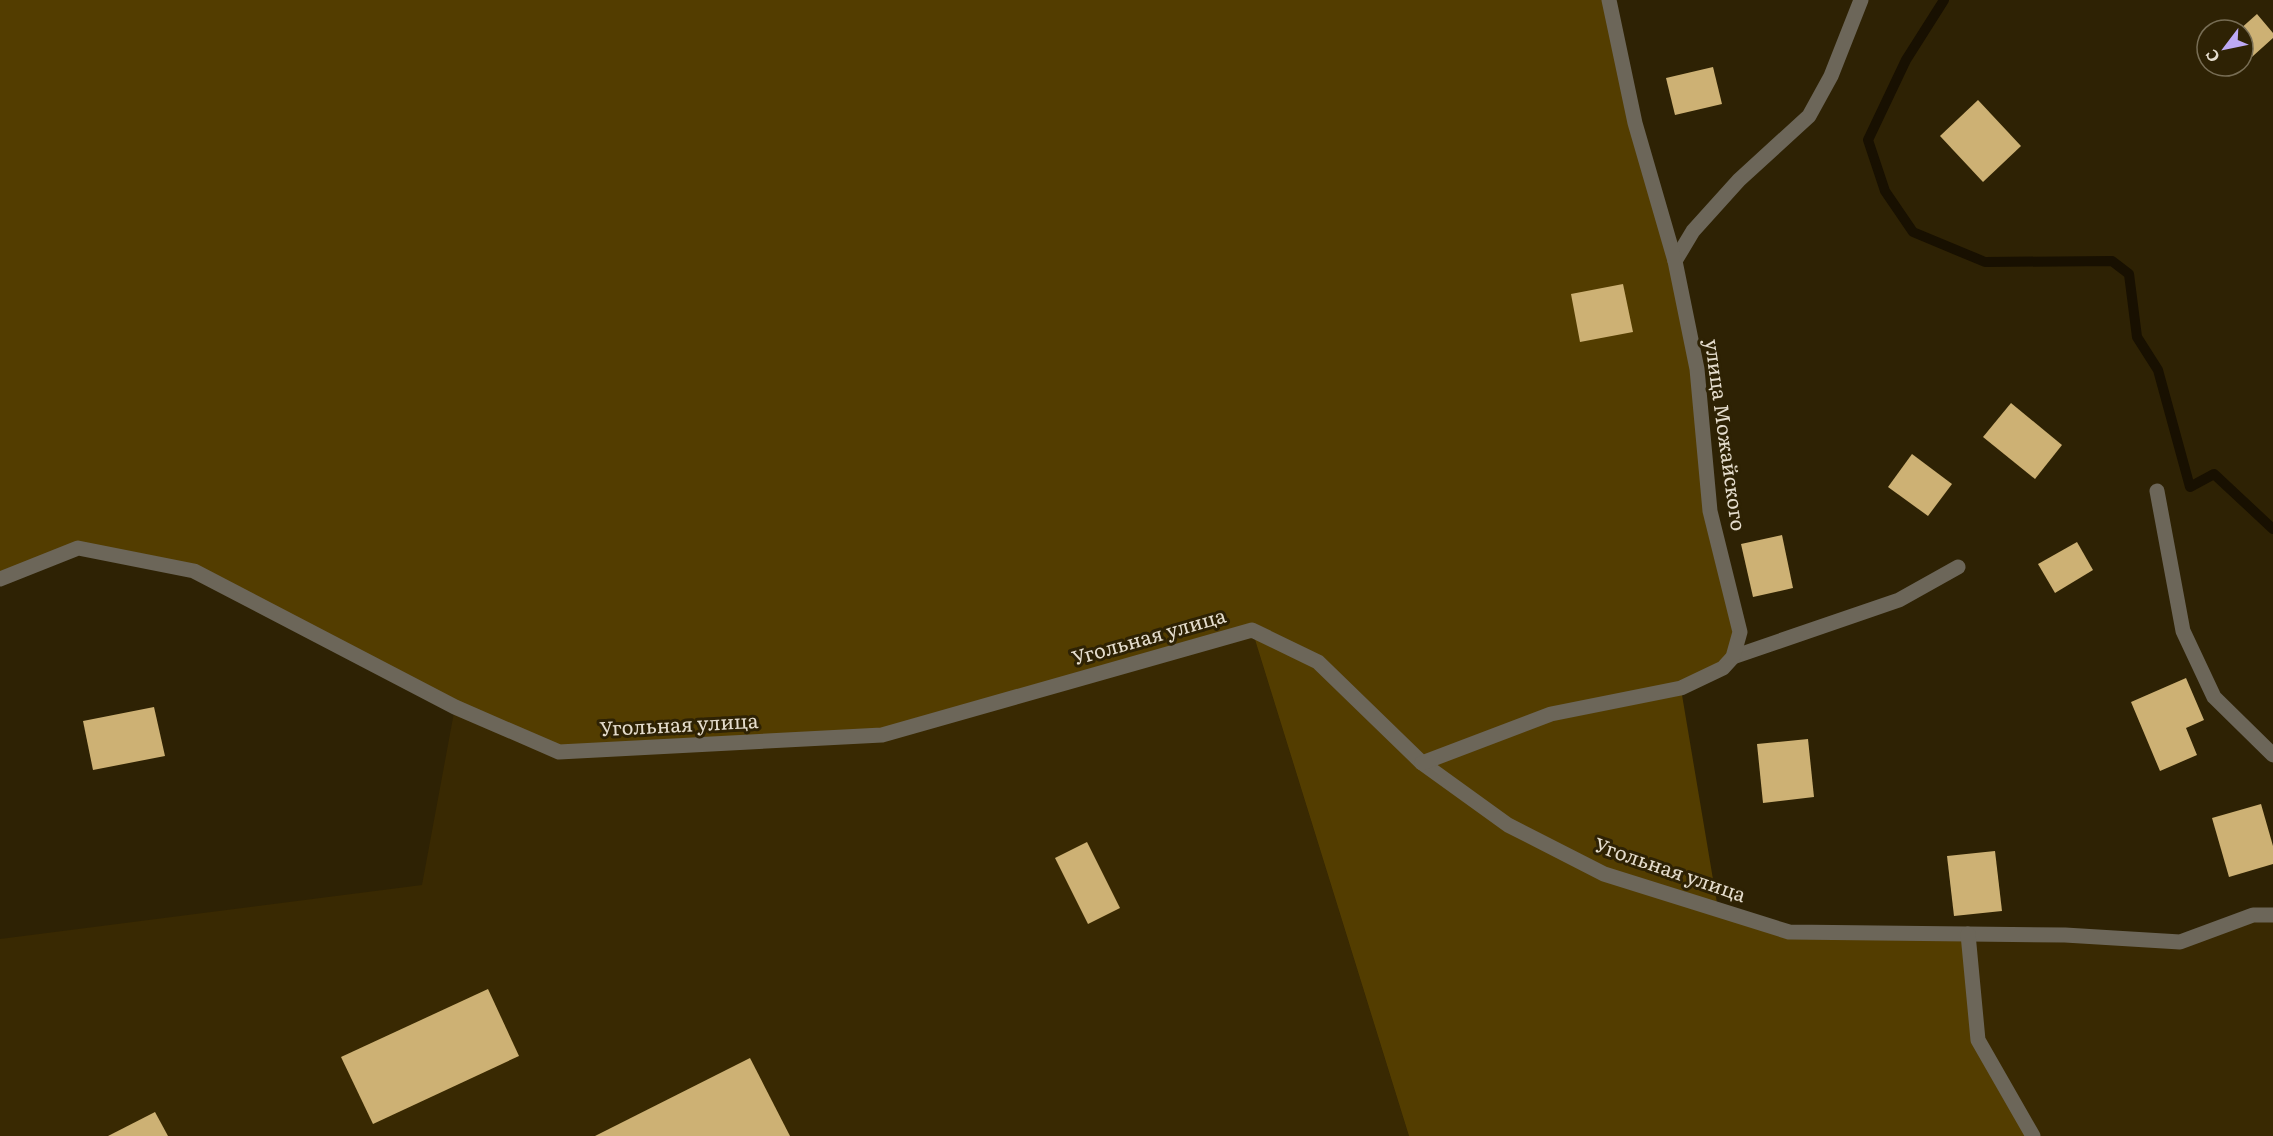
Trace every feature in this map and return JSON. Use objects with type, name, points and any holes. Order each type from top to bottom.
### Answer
[{"type":"street","name":"улица Можайского","points":[[1609,0],[1635,123],[1675,261],[1697,369],[1710,511],[1740,632],[1733,657]]},
{"type":"street","points":[[1675,261],[1693,231],[1739,180],[1809,116],[1831,76],[1861,0]]},
{"type":"street","points":[[2157,491],[2183,632],[2214,697],[2273,755]]},
{"type":"street","name":"Угольная улица","points":[[0,579],[78,548],[194,571],[455,706],[559,752],[882,735],[1252,630],[1318,662],[1422,763],[1508,825],[1604,874],[1789,932],[2065,934],[2180,942],[2253,915],[2273,915]]},
{"type":"street","points":[[1422,763],[1551,714],[1681,688],[1723,668],[1733,657],[1899,600],[1958,567]]},
{"type":"street","points":[[1968,934],[1978,1040],[2033,1136]]},
{"type":"shaded area","points":[[0,0],[1609,0],[1675,261],[1710,511],[1740,632],[1723,668],[1681,689],[1718,909],[1789,932],[1968,934],[1978,1040],[2033,1136],[1409,1136],[1252,630],[882,735],[559,752],[194,571],[78,548],[0,579]]},
{"type":"shaded area","points":[[1252,630],[1409,1136],[0,1136],[0,939],[422,885],[455,707]]},
{"type":"shaded area","points":[[2273,915],[2273,1136],[2033,1136],[1978,1040],[1968,934],[2180,942]]},
{"type":"building","points":[[2257,14],[2273,33],[2273,38],[2255,54],[2255,18],[2252,18]]},
{"type":"building","points":[[1713,67],[1722,104],[1675,115],[1666,78]]},
{"type":"building","points":[[1978,100],[2021,146],[1983,182],[1940,136]]},
{"type":"building","points":[[1623,284],[1633,332],[1580,342],[1571,294]]},
{"type":"building","points":[[2011,403],[2062,445],[2035,479],[1983,437]]},
{"type":"building","points":[[1912,454],[1952,484],[1928,516],[1888,487]]},
{"type":"building","points":[[1782,535],[1793,588],[1753,597],[1741,544]]},
{"type":"building","points":[[2077,542],[2093,570],[2055,593],[2038,564]]},
{"type":"building","points":[[2186,678],[2204,720],[2186,728],[2197,755],[2160,771],[2131,702]]},
{"type":"building","points":[[154,707],[165,756],[93,770],[83,721]]},
{"type":"building","points":[[1808,739],[1814,797],[1763,803],[1757,744]]},
{"type":"building","points":[[2261,804],[2273,846],[2273,864],[2229,877],[2212,818]]},
{"type":"building","points":[[1087,842],[1120,908],[1088,924],[1055,858]]},
{"type":"building","points":[[1995,851],[2002,911],[1954,916],[1947,856]]},
{"type":"building","points":[[488,989],[519,1056],[373,1124],[341,1057]]},
{"type":"building","points":[[750,1058],[790,1136],[595,1136]]},
{"type":"building","points":[[155,1112],[168,1136],[108,1136]]},
{"type":"waterway","points":[[1944,0],[1906,60],[1868,140],[1885,191],[1913,232],[1985,262],[2112,261],[2129,274],[2137,337],[2158,370],[2190,487],[2214,474],[2273,529]]}]
